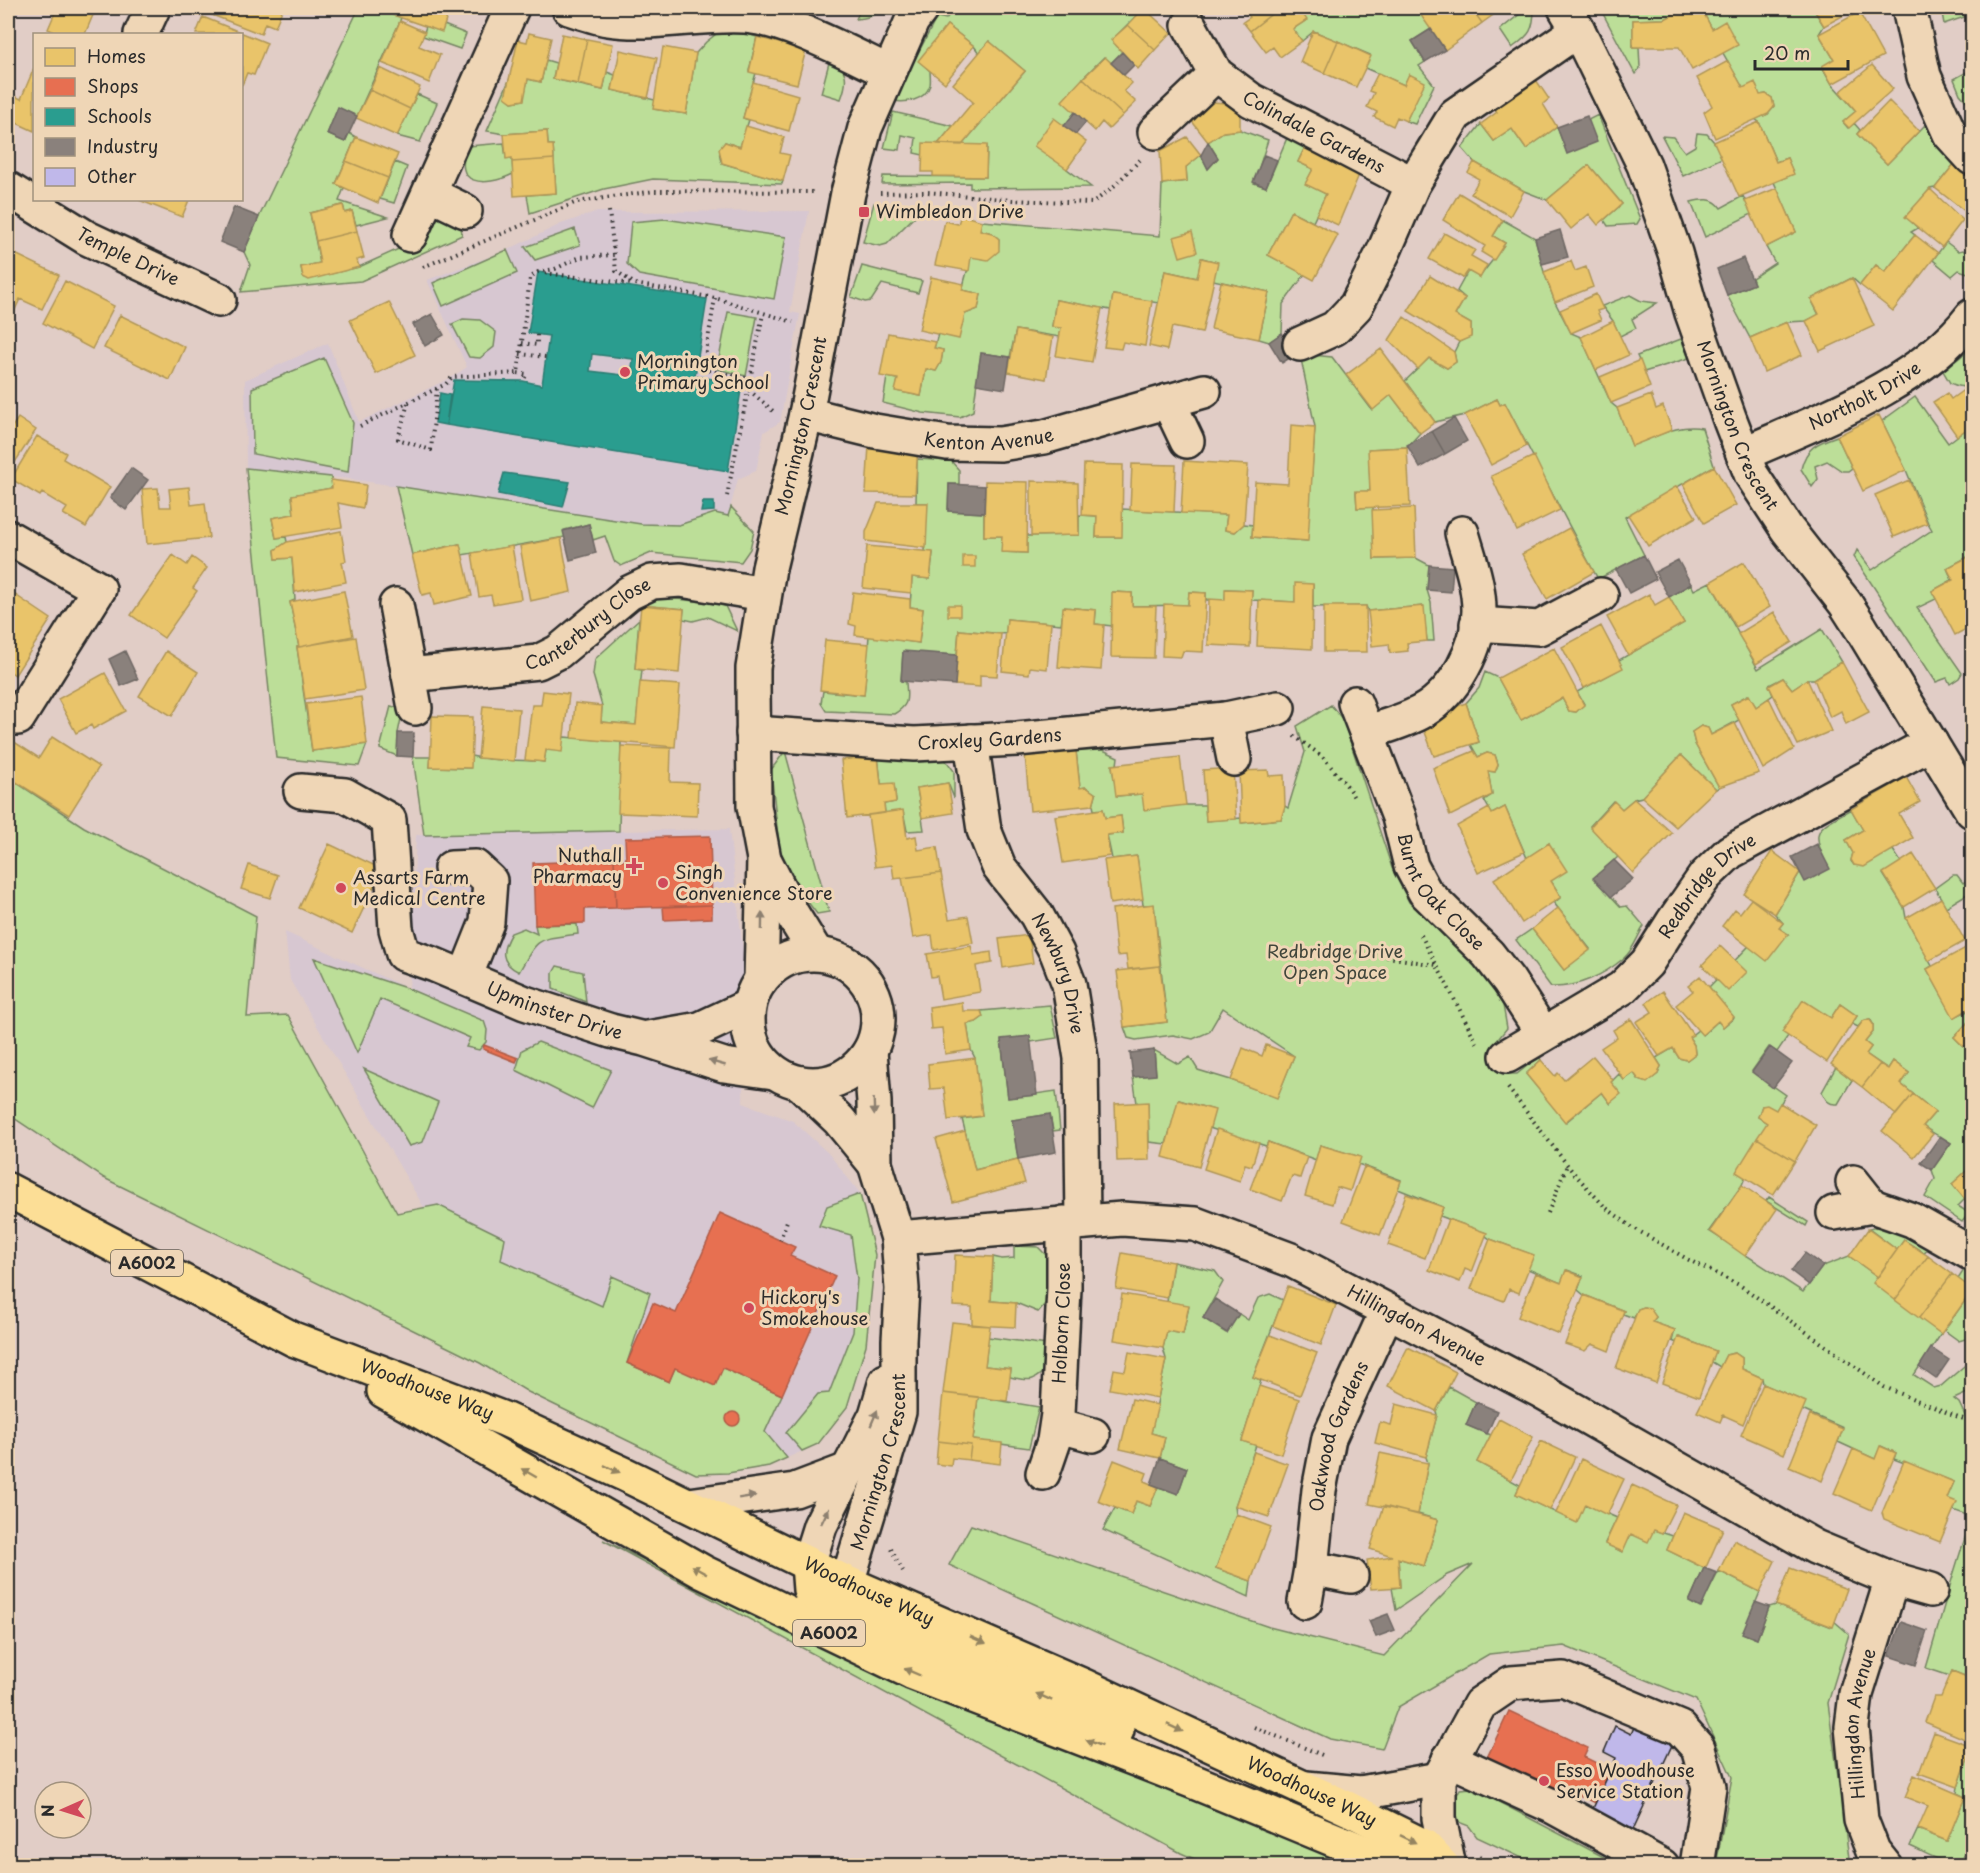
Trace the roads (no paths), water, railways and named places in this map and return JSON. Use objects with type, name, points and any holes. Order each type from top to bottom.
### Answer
[{"type":"main road","name":"Woodhouse Way","points":[[8,1190],[286,1335],[703,1572],[738,1589],[911,1672],[1192,1781],[1402,1866]]},
{"type":"main road","name":"Woodhouse Way","points":[[286,1335],[504,1419],[689,1505],[809,1577],[847,1583],[1086,1687],[1424,1846],[1443,1866]]},
{"type":"main road","points":[[738,1589],[809,1577]]},
{"type":"main road","name":"A6002","points":[[809,1577],[827,1605],[1026,1689],[1218,1775],[1342,1843]]},
{"type":"street","points":[[141,33],[153,8]]},
{"type":"street","points":[[410,235],[512,8]]},
{"type":"street","points":[[569,8],[608,19],[650,20],[707,15],[748,16],[787,27],[890,72]]},
{"type":"street","name":"Mornington Crescent","points":[[875,1164],[839,1120],[759,1055],[750,1036],[748,1021],[755,993],[764,859],[754,806],[753,668],[793,416],[848,193],[865,128],[912,21],[922,8]]},
{"type":"street","points":[[1909,8],[1924,76],[1950,134],[1972,158]]},
{"type":"street","points":[[1300,344],[1335,328],[1356,306],[1384,251],[1413,184],[1455,115],[1572,19]]},
{"type":"street","name":"Mornington Crescent","points":[[1572,19],[1644,165],[1675,253],[1692,313],[1751,474],[1787,529],[1845,603],[1972,811]]},
{"type":"street","name":"Colindale Gardens","points":[[1189,25],[1216,74],[1251,99],[1413,184]]},
{"type":"street","points":[[1155,132],[1216,74]]},
{"type":"street","name":"Temple Drive","points":[[8,189],[33,198]]},
{"type":"street","points":[[430,194],[465,212]]},
{"type":"street","name":"Temple Drive","points":[[40,201],[69,212],[87,238],[219,300]]},
{"type":"street","name":"Northolt Drive","points":[[1743,454],[1841,412],[1890,386],[1926,362],[1972,316]]},
{"type":"street","name":"Kenton Avenue","points":[[793,416],[947,443],[1000,444],[1044,437],[1204,391]]},
{"type":"street","points":[[1168,401],[1187,441]]},
{"type":"street","name":"Burnt Oak Close","points":[[1462,533],[1473,570],[1479,610],[1475,637],[1462,670],[1443,696],[1422,711],[1361,718],[1399,818],[1411,866],[1425,892],[1488,954],[1509,981],[1543,1034]]},
{"type":"street","points":[[8,537],[99,590],[18,718]]},
{"type":"street","name":"Canterbury Close","points":[[409,675],[538,662],[558,652],[629,593],[652,582],[681,580],[764,594]]},
{"type":"street","points":[[1477,624],[1539,628],[1601,595]]},
{"type":"street","points":[[396,605],[414,708]]},
{"type":"street","name":"Croxley Gardens","points":[[753,733],[914,744],[1131,729],[1226,719],[1278,708]]},
{"type":"street","points":[[1226,719],[1234,759]]},
{"type":"street","name":"Newbury Drive","points":[[971,741],[984,830],[999,867],[1036,914],[1057,953],[1069,984],[1081,1058],[1073,1222]]},
{"type":"street","name":"Redbridge Drive","points":[[1496,1061],[1622,987],[1639,972],[1705,876],[1730,852],[1931,743]]},
{"type":"street","name":"Upminster Drive","points":[[301,790],[345,795],[389,820],[396,929],[403,954],[435,965],[470,964],[525,1003],[724,1065],[787,1078]]},
{"type":"street","name":"Mornington Crescent","points":[[764,859],[792,914],[816,953]]},
{"type":"street","points":[[451,868],[475,867],[490,881],[487,922],[470,964]]},
{"type":"street","name":"Mornington Crescent","points":[[755,993],[781,962],[803,954],[816,953],[844,961],[855,969],[865,979],[876,999],[879,1021],[876,1037],[862,1062],[845,1076],[817,1085],[787,1078]]},
{"type":"street","name":"Upminster Drive","points":[[644,1039],[700,1029],[755,993]]},
{"type":"street","name":"Mornington Crescent","points":[[847,1583],[899,1412],[902,1289],[898,1238],[875,1164],[870,1051]]},
{"type":"street","points":[[1834,1213],[1863,1194],[1972,1254]]},
{"type":"street","name":"Hillingdon Avenue","points":[[898,1238],[1122,1219],[1195,1224],[1291,1260],[1541,1391],[1815,1547],[1892,1579],[1931,1590]]},
{"type":"street","name":"Holborn Close","points":[[1043,1473],[1057,1425],[1064,1288],[1073,1222]]},
{"type":"street","name":"Oakwood Gardens","points":[[1305,1602],[1319,1490],[1329,1438],[1387,1311]]},
{"type":"street","name":"Mornington Crescent","points":[[809,1577],[820,1526],[876,1415],[899,1340]]},
{"type":"street","points":[[1057,1425],[1093,1435]]},
{"type":"street","name":"Mornington Crescent","points":[[689,1505],[795,1490],[848,1470]]},
{"type":"street","points":[[1311,1568],[1350,1576]]},
{"type":"street","name":"Hillingdon Avenue","points":[[1885,1866],[1873,1851],[1861,1820],[1852,1727],[1856,1694],[1892,1579]]},
{"type":"street","points":[[1449,1866],[1439,1818],[1444,1769],[1480,1704],[1511,1683],[1563,1679],[1680,1728],[1698,1748],[1709,1787],[1697,1866]]},
{"type":"street","points":[[1301,1787],[1361,1793],[1444,1769],[1552,1806],[1662,1866]]},
{"type":"place","name":"Wimbledon Drive","points":[[864,212]]},
{"type":"place","name":"Mornington Primary School","points":[[625,372]]},
{"type":"place","name":"Nuthall Pharmacy","points":[[634,866]]},
{"type":"place","name":"Singh Convenience Store","points":[[663,883]]},
{"type":"place","name":"Assarts Farm Medical Centre","points":[[341,888]]},
{"type":"place","name":"Hickory's Smokehouse","points":[[749,1308]]},
{"type":"place","name":"Esso Woodhouse Service Station","points":[[1544,1781]]},
{"type":"park label","name":"Redbridge Drive Open Space","points":[[1335,962]]}]
